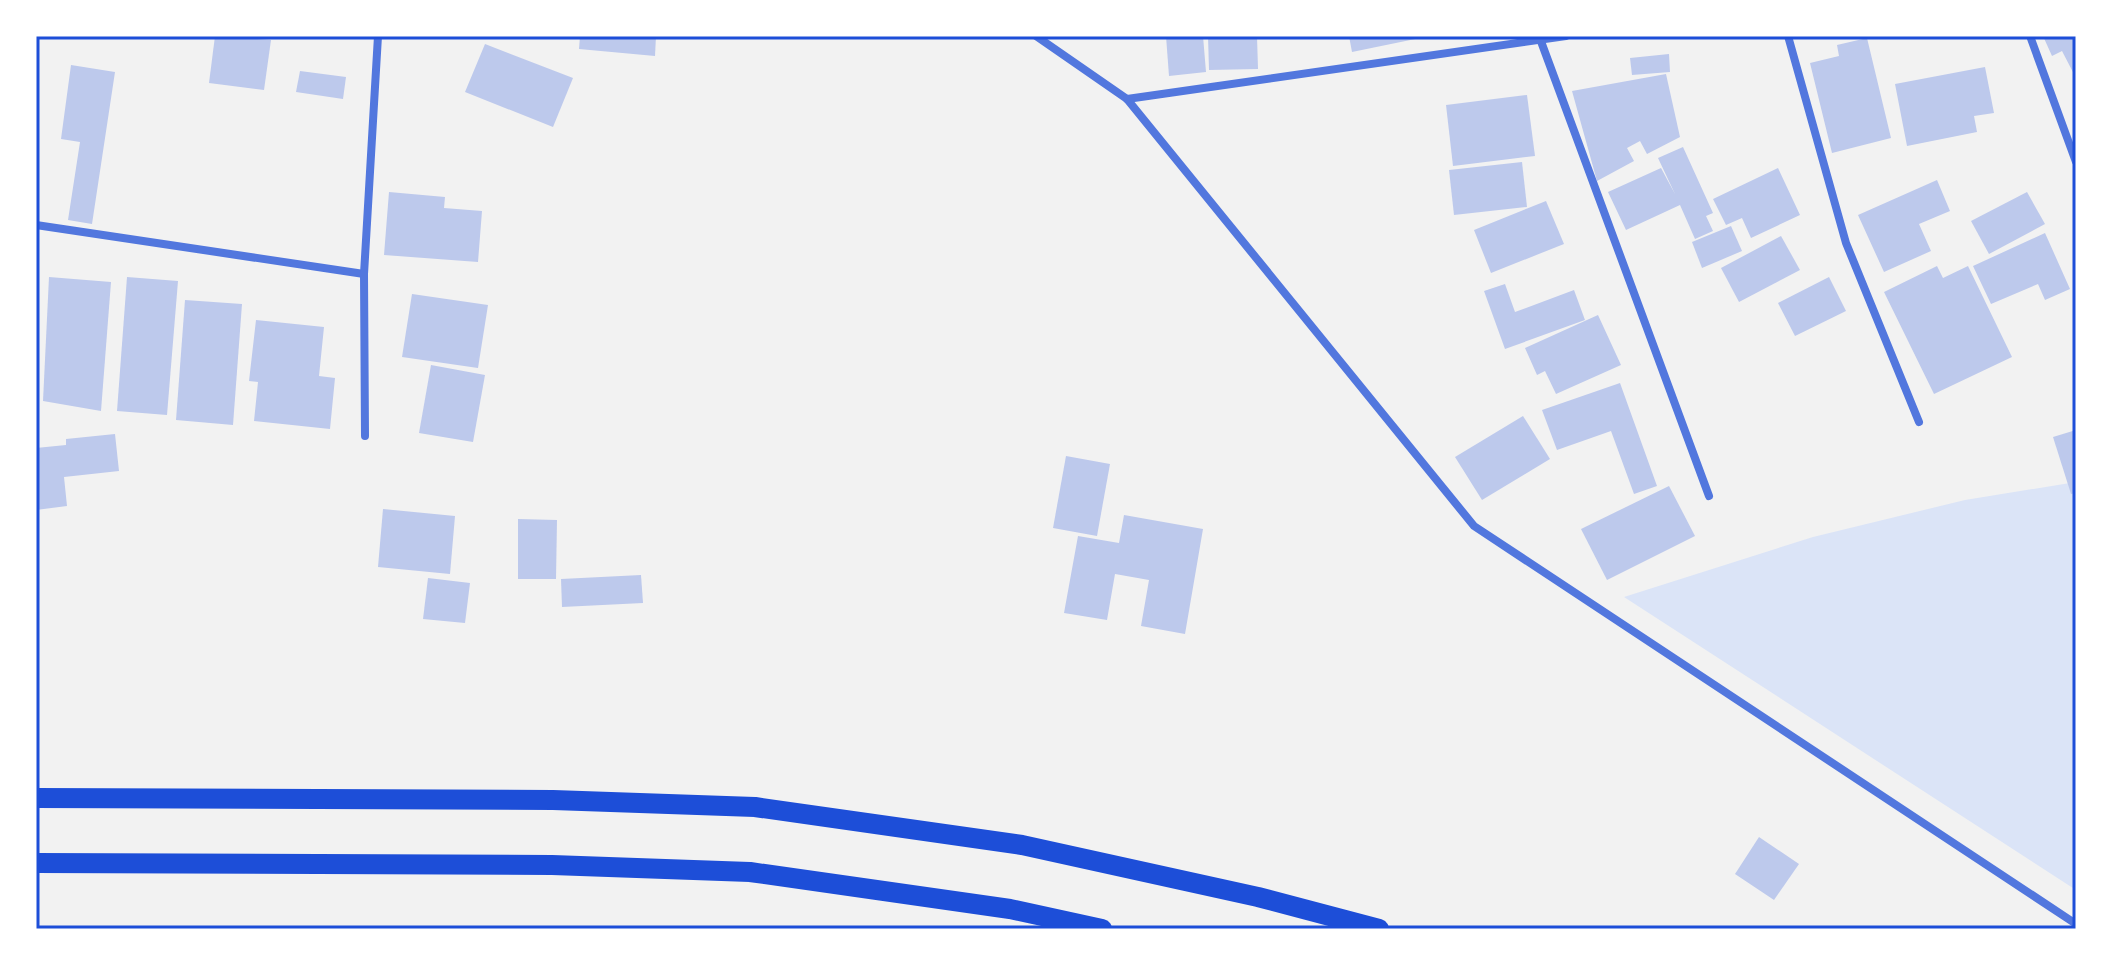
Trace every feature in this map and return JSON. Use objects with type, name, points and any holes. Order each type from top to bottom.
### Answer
[{"type":"main road","points":[[36,798],[553,800],[755,807],[1022,845],[1258,897],[1379,929]]},
{"type":"main road","points":[[36,863],[552,865],[750,872],[1010,909],[1102,929]]},
{"type":"street","points":[[365,436],[364,274],[378,36]]},
{"type":"street","points":[[1036,36],[1127,99],[1474,526],[2076,924]]},
{"type":"street","points":[[1127,99],[1539,37],[1566,36]]},
{"type":"street","points":[[1788,36],[1846,243],[1919,422]]},
{"type":"street","points":[[2030,36],[2076,162]]},
{"type":"street","points":[[1539,37],[1709,496]]},
{"type":"street","points":[[36,225],[364,274]]},
{"type":"shaded area","points":[[2076,482],[2076,890],[1624,597],[1813,537],[1965,500]]},
{"type":"building","points":[[215,36],[271,40],[264,90],[209,83]]},
{"type":"building","points":[[580,36],[656,36],[655,56],[579,49]]},
{"type":"building","points":[[1166,36],[1203,36],[1206,72],[1169,76]]},
{"type":"building","points":[[1208,36],[1257,36],[1258,69],[1209,70]]},
{"type":"building","points":[[1349,36],[1425,36],[1425,37],[1352,52]]},
{"type":"building","points":[[2043,36],[2076,36],[2076,78],[2062,51],[2052,56]]},
{"type":"building","points":[[1867,38],[1891,138],[1832,153],[1810,63],[1839,56],[1837,45]]},
{"type":"building","points":[[485,44],[573,78],[553,127],[465,92]]},
{"type":"building","points":[[1669,54],[1670,72],[1632,75],[1630,58]]},
{"type":"building","points":[[71,65],[115,72],[92,224],[68,220],[80,142],[61,139]]},
{"type":"building","points":[[1985,67],[1994,113],[1974,116],[1977,132],[1907,146],[1895,84]]},
{"type":"building","points":[[300,71],[346,77],[343,99],[296,92]]},
{"type":"building","points":[[1666,74],[1680,137],[1647,154],[1640,141],[1627,148],[1634,161],[1597,181],[1572,91]]},
{"type":"building","points":[[1527,95],[1535,156],[1453,166],[1446,105]]},
{"type":"building","points":[[1683,147],[1713,213],[1706,216],[1713,231],[1695,239],[1680,205],[1626,230],[1608,192],[1661,168],[1675,194],[1658,158]]},
{"type":"building","points":[[1522,162],[1527,207],[1454,215],[1449,170]]},
{"type":"building","points":[[1778,168],[1800,215],[1751,238],[1742,218],[1726,225],[1713,199]]},
{"type":"building","points":[[1937,180],[1950,211],[1919,224],[1931,251],[1884,272],[1858,215]]},
{"type":"building","points":[[389,192],[445,197],[444,208],[482,211],[478,262],[384,255]]},
{"type":"building","points":[[2027,192],[2045,224],[1989,254],[1971,221]]},
{"type":"building","points":[[1546,201],[1564,244],[1491,273],[1474,230]]},
{"type":"building","points":[[1731,226],[1742,251],[1702,268],[1692,242]]},
{"type":"building","points":[[2045,233],[2070,289],[2045,300],[2038,284],[1991,304],[1973,266]]},
{"type":"building","points":[[1781,236],[1800,270],[1739,302],[1721,268]]},
{"type":"building","points":[[1937,266],[1943,278],[1968,266],[2012,357],[1934,394],[1884,292]]},
{"type":"building","points":[[49,277],[111,282],[101,411],[43,401]]},
{"type":"building","points":[[127,277],[178,281],[167,415],[117,411]]},
{"type":"building","points":[[1829,277],[1846,311],[1795,336],[1778,303]]},
{"type":"building","points":[[1505,284],[1515,312],[1574,290],[1585,320],[1505,349],[1484,291]]},
{"type":"building","points":[[412,294],[488,305],[478,368],[402,357]]},
{"type":"building","points":[[185,300],[242,304],[233,425],[176,420]]},
{"type":"building","points":[[1598,315],[1621,365],[1556,394],[1545,371],[1537,375],[1525,348]]},
{"type":"building","points":[[256,320],[324,327],[319,376],[335,378],[330,429],[254,421],[258,382],[249,381]]},
{"type":"building","points":[[431,365],[485,375],[473,442],[419,433]]},
{"type":"building","points":[[1620,383],[1657,486],[1634,494],[1611,431],[1557,450],[1542,410]]},
{"type":"building","points":[[1523,416],[1550,459],[1482,500],[1455,457]]},
{"type":"building","points":[[2076,430],[2076,493],[2071,494],[2053,437]]},
{"type":"building","points":[[115,434],[119,471],[64,477],[67,506],[36,510],[36,448],[66,445],[66,439]]},
{"type":"building","points":[[1066,456],[1110,464],[1097,536],[1053,528]]},
{"type":"building","points":[[1669,486],[1695,536],[1607,580],[1581,529]]},
{"type":"building","points":[[383,509],[455,516],[450,574],[378,567]]},
{"type":"building","points":[[1124,515],[1203,529],[1185,634],[1141,626],[1149,580],[1115,574],[1107,620],[1064,613],[1078,536],[1119,543]]},
{"type":"building","points":[[518,519],[557,520],[556,579],[518,579]]},
{"type":"building","points":[[641,575],[643,603],[562,607],[561,579]]},
{"type":"building","points":[[428,578],[470,583],[465,623],[423,619]]},
{"type":"building","points":[[1759,837],[1799,864],[1774,900],[1735,874]]}]
